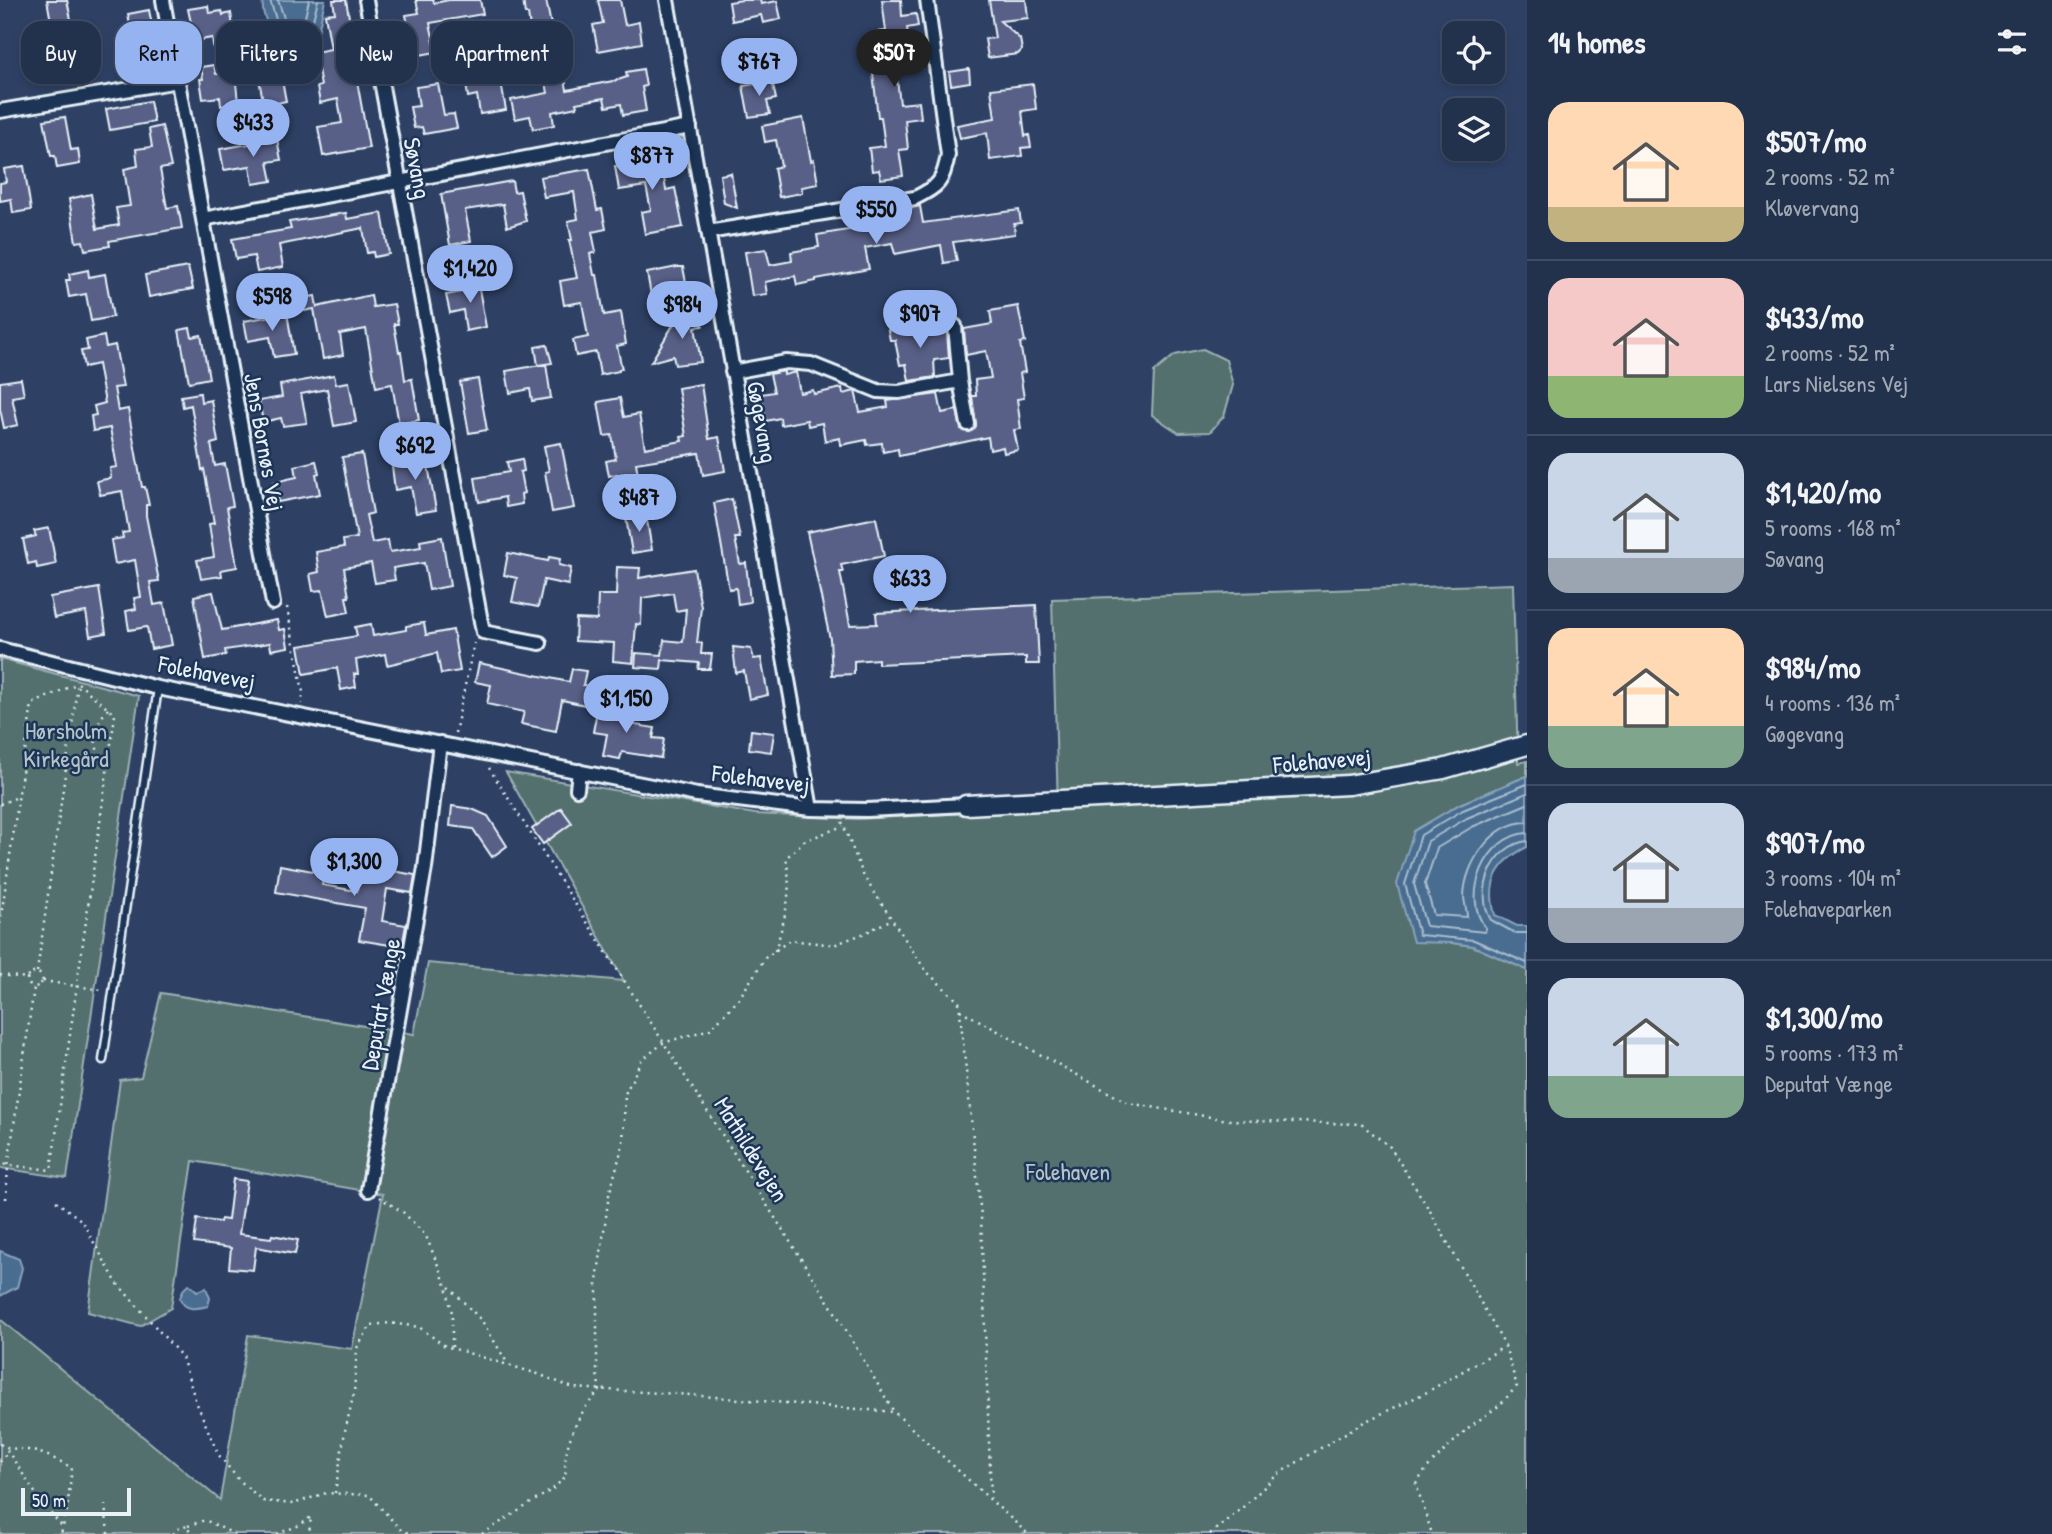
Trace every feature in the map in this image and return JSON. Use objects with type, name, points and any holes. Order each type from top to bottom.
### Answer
[{"type":"street","name":"Jens Bornøs Vej","points":[[163,0],[167,21]]},
{"type":"street","name":"Søvang","points":[[366,0],[483,632]]},
{"type":"street","name":"Gøgevang","points":[[667,0],[811,809]]},
{"type":"street","points":[[708,232],[915,198],[935,188],[944,175],[947,155],[927,0]]},
{"type":"street","points":[[0,111],[160,84]]},
{"type":"street","name":"Jens Bornøs Vej","points":[[179,84],[273,603]]},
{"type":"street","points":[[203,219],[690,127]]},
{"type":"street","points":[[955,326],[960,381],[968,424]]},
{"type":"street","points":[[732,372],[786,362],[811,364],[878,391],[899,392],[960,381]]},
{"type":"street","points":[[483,632],[540,643]]},
{"type":"street","name":"Folehavevej","points":[[0,649],[158,688],[697,795],[811,809],[867,810],[1348,785],[1443,769],[1527,745]]},
{"type":"street","name":"Deputat Vænge","points":[[368,1190],[445,744]]},
{"type":"street","points":[[577,789],[579,771]]},
{"type":"lane","points":[[103,1060],[158,688]]},
{"type":"path","points":[[273,603],[286,604],[303,692],[301,715]]},
{"type":"path","points":[[445,744],[456,730],[474,643],[483,632]]},
{"type":"path","points":[[0,1164],[51,1170],[115,715],[78,682]]},
{"type":"path","points":[[0,925],[32,704],[78,682]]},
{"type":"path","points":[[37,972],[78,682]]},
{"type":"path","points":[[108,709],[97,726],[95,739],[97,752],[108,767]]},
{"type":"path","name":"Mathildevejen","points":[[482,752],[496,780],[840,1320],[894,1412],[1028,1534]]},
{"type":"path","points":[[0,804],[18,797]]},
{"type":"path","points":[[837,810],[864,877],[926,971],[959,1002],[981,1216],[991,1499]]},
{"type":"path","points":[[775,951],[786,916],[791,880],[786,858],[804,841],[844,826]]},
{"type":"path","points":[[600,1391],[597,1374],[597,1281],[610,1195],[623,1144],[625,1094],[641,1061],[663,1042],[710,1028],[738,1000],[765,958],[790,940],[834,945],[892,919]]},
{"type":"path","points":[[27,978],[29,974],[37,972]]},
{"type":"path","points":[[37,972],[43,981]]},
{"type":"path","points":[[0,975],[27,978]]},
{"type":"path","points":[[27,978],[29,985],[34,988]]},
{"type":"path","points":[[43,981],[113,992]]},
{"type":"path","points":[[34,988],[43,981]]},
{"type":"path","points":[[6,1199],[8,1166],[34,988]]},
{"type":"path","points":[[960,1010],[1128,1102],[1228,1120],[1360,1124],[1390,1147],[1430,1211],[1505,1346],[1517,1386],[1500,1405],[1460,1436],[1427,1468],[1416,1484],[1433,1534]]},
{"type":"path","points":[[368,1190],[404,1213],[426,1236],[446,1285],[452,1313],[452,1348]]},
{"type":"path","points":[[56,1201],[81,1220],[117,1283],[182,1357],[195,1399],[218,1454],[238,1479],[263,1501],[293,1504],[326,1493],[369,1494],[401,1530],[411,1534]]},
{"type":"path","points":[[446,1285],[482,1321],[509,1365]]},
{"type":"path","points":[[335,1493],[354,1393],[357,1348],[371,1325],[390,1323],[419,1327],[445,1346],[573,1388],[894,1412]]},
{"type":"path","points":[[1210,1534],[1278,1474],[1362,1423],[1427,1392],[1505,1346]]},
{"type":"path","points":[[481,1534],[553,1489],[566,1476],[564,1463],[574,1430],[589,1401],[600,1391]]},
{"type":"path","points":[[0,1444],[7,1449],[44,1506],[62,1526]]},
{"type":"path","points":[[0,1462],[7,1449]]},
{"type":"path","points":[[7,1449],[50,1456],[72,1468],[61,1534]]},
{"type":"path","points":[[105,1504],[108,1534]]},
{"type":"path","points":[[277,1534],[300,1525],[311,1517],[309,1534]]},
{"type":"path","points":[[173,1534],[178,1528],[205,1520],[234,1534]]},
{"type":"path","points":[[187,1526],[190,1534]]},
{"type":"green space","points":[[1203,349],[1226,360],[1233,385],[1224,416],[1210,432],[1179,433],[1152,415],[1154,372],[1175,355]]},
{"type":"green space","name":"Folehaven","points":[[1513,584],[1518,763],[1527,761],[1527,776],[1460,804],[1415,831],[1453,943],[1473,946],[1527,970],[1527,1534],[0,1534],[0,1319],[220,1500],[248,1335],[352,1349],[383,1194],[193,1161],[171,1308],[140,1326],[88,1312],[120,1080],[141,1077],[161,993],[414,1034],[428,963],[624,981],[506,772],[755,814],[858,819],[1058,808],[1052,599]]},
{"type":"green space","name":"Hørsholm Kirkegård","points":[[0,659],[139,696],[67,1178],[0,1168]]},
{"type":"water","points":[[263,0],[325,0],[320,21],[267,21]]},
{"type":"water","points":[[1527,776],[1527,847],[1501,867],[1493,883],[1492,893],[1495,915],[1517,926],[1527,926],[1527,970],[1473,946],[1413,942],[1397,884],[1414,831],[1460,804]]},
{"type":"water","points":[[0,1251],[19,1259],[22,1268],[17,1287],[0,1296]]},
{"type":"water","points":[[189,1284],[197,1291],[206,1288],[210,1298],[208,1306],[195,1308],[184,1305],[180,1298]]},
{"type":"building","points":[[47,0],[67,0],[71,21],[51,21]]},
{"type":"building","points":[[333,0],[346,0],[350,21],[336,21],[336,84],[358,84],[369,148],[323,156],[318,127],[342,123],[338,99],[320,103],[317,87],[322,84],[322,51],[331,49],[325,14],[335,13]]},
{"type":"building","points":[[416,0],[433,0],[434,3],[480,0],[483,14],[431,21],[431,53],[417,55],[417,21],[407,21],[406,15],[419,13]]},
{"type":"building","points":[[523,0],[546,0],[550,21],[529,21],[528,14],[525,14]]},
{"type":"building","points":[[598,0],[620,0],[625,25],[639,22],[642,43],[598,51],[593,25],[603,23]]},
{"type":"building","points":[[760,0],[761,4],[777,1],[781,19],[763,23],[761,15],[732,21],[729,2]]},
{"type":"building","points":[[882,0],[901,0],[902,16],[916,14],[918,26],[907,28],[910,49],[917,49],[922,68],[896,71],[900,104],[919,102],[921,118],[905,120],[908,149],[899,150],[903,176],[881,179],[879,170],[872,171],[869,148],[885,146],[881,117],[878,117],[872,65],[881,64],[877,32],[886,31]]},
{"type":"building","points":[[989,0],[1026,0],[1028,18],[1000,21],[1020,39],[1022,50],[1018,54],[988,58],[985,39],[995,38]]},
{"type":"building","points":[[208,6],[209,13],[231,13],[232,21],[216,21],[216,50],[212,38],[202,40],[202,21],[191,21],[188,9]]},
{"type":"building","points":[[149,10],[151,21],[129,21],[128,14]]},
{"type":"building","points":[[759,40],[763,59],[736,65],[733,45]]},
{"type":"building","points":[[214,65],[216,84],[236,84],[238,103],[221,106],[220,97],[203,99],[202,67]]},
{"type":"building","points":[[643,69],[646,86],[642,87],[646,111],[623,115],[621,104],[606,107],[604,98],[576,103],[577,107],[552,112],[554,125],[533,129],[530,116],[515,119],[511,100],[548,93],[546,84],[566,84],[567,90],[618,80],[627,77],[626,72]]},
{"type":"building","points":[[969,69],[970,82],[951,85],[949,72]]},
{"type":"building","points":[[772,81],[776,99],[767,101],[770,114],[749,117],[743,86]]},
{"type":"building","points":[[260,84],[283,84],[286,101],[264,106]]},
{"type":"building","points":[[438,84],[444,115],[454,114],[457,128],[424,134],[422,127],[414,128],[410,107],[419,106],[416,87]]},
{"type":"building","points":[[466,84],[501,84],[506,110],[480,114],[477,95],[468,97]]},
{"type":"building","points":[[1033,84],[1036,109],[1022,111],[1025,136],[1029,135],[1031,147],[1021,148],[1022,156],[990,160],[987,133],[960,138],[957,125],[995,118],[991,89]]},
{"type":"building","points":[[150,101],[154,122],[110,130],[106,109]]},
{"type":"building","points":[[65,117],[71,150],[78,149],[80,164],[57,168],[55,156],[51,156],[44,120]]},
{"type":"building","points":[[803,118],[818,184],[802,187],[802,193],[779,197],[774,168],[781,166],[776,140],[765,142],[762,126]]},
{"type":"building","points":[[162,126],[171,167],[160,169],[167,208],[178,206],[182,228],[109,241],[110,246],[85,250],[83,241],[76,242],[69,199],[91,194],[97,229],[119,225],[116,208],[130,206],[124,169],[138,166],[136,149],[152,147],[149,129]]},
{"type":"building","points":[[277,139],[281,160],[268,162],[272,181],[253,184],[250,166],[224,170],[220,149]]},
{"type":"building","points":[[660,154],[666,190],[675,188],[683,227],[645,234],[641,212],[651,210],[646,186],[619,190],[615,166],[625,164],[624,160]]},
{"type":"building","points":[[24,166],[31,210],[13,213],[11,199],[0,201],[0,183],[6,182],[4,169]]},
{"type":"building","points":[[589,169],[597,210],[602,209],[606,229],[592,232],[596,252],[590,254],[594,275],[597,275],[604,315],[621,312],[626,344],[617,346],[622,369],[600,375],[596,352],[576,356],[573,340],[588,337],[582,302],[564,305],[560,281],[577,278],[568,221],[578,219],[574,192],[544,197],[540,177]]},
{"type":"building","points":[[731,173],[737,208],[724,203],[720,175]]},
{"type":"building","points":[[512,181],[514,192],[520,191],[526,221],[507,227],[503,204],[465,210],[471,241],[450,245],[441,194]]},
{"type":"building","points":[[920,206],[923,223],[1019,210],[1021,223],[1014,224],[1015,234],[953,242],[957,261],[944,263],[941,245],[895,254],[892,243],[865,248],[869,269],[797,285],[795,276],[765,282],[767,294],[752,296],[745,252],[766,249],[770,265],[792,261],[791,252],[819,247],[817,235],[909,220],[907,209]]},
{"type":"building","points":[[346,213],[347,219],[382,213],[389,254],[374,257],[373,252],[367,253],[363,228],[279,245],[283,267],[257,272],[254,256],[236,259],[232,239],[291,229],[289,222]]},
{"type":"building","points":[[188,267],[193,289],[149,297],[145,275]]},
{"type":"building","points":[[683,267],[687,288],[651,295],[647,273]]},
{"type":"building","points":[[88,270],[89,277],[105,274],[113,317],[91,321],[86,294],[69,297],[66,280],[70,280],[69,274]]},
{"type":"building","points":[[482,275],[484,288],[479,289],[486,327],[466,331],[463,310],[450,313],[446,295],[472,290],[470,277]]},
{"type":"building","points":[[371,295],[373,307],[394,304],[398,324],[394,324],[405,380],[412,379],[419,420],[399,424],[392,384],[376,387],[366,329],[340,334],[343,355],[323,359],[314,309],[293,313],[291,300],[315,296],[317,307]]},
{"type":"building","points":[[1018,306],[1025,342],[1020,343],[1025,372],[1020,373],[1024,398],[1017,399],[1021,429],[1014,430],[1018,450],[1004,453],[1003,447],[990,450],[988,437],[899,456],[898,449],[883,452],[882,443],[867,445],[866,440],[841,445],[840,438],[825,441],[822,423],[808,426],[807,420],[781,425],[780,418],[766,421],[761,394],[774,392],[770,374],[784,371],[784,375],[796,372],[800,393],[813,390],[814,394],[842,388],[843,394],[855,391],[860,412],[888,407],[887,401],[938,394],[942,413],[957,410],[961,429],[970,432],[976,426],[972,396],[976,396],[975,380],[991,378],[986,351],[966,355],[964,329],[992,324],[990,311]]},
{"type":"building","points":[[287,313],[294,354],[274,357],[270,337],[248,341],[244,321]]},
{"type":"building","points":[[700,313],[703,326],[695,327],[701,362],[675,365],[673,356],[651,362],[678,317]]},
{"type":"building","points":[[926,323],[928,335],[947,332],[949,358],[934,360],[935,377],[909,381],[906,364],[900,365],[895,340],[890,340],[888,330]]},
{"type":"building","points":[[190,328],[192,337],[201,335],[209,378],[189,382],[179,330]]},
{"type":"building","points":[[104,336],[106,347],[115,345],[123,387],[114,388],[118,411],[128,409],[142,487],[145,487],[149,505],[146,505],[146,516],[159,581],[150,582],[154,605],[164,603],[172,645],[151,649],[147,627],[129,630],[126,611],[136,609],[134,598],[141,597],[135,560],[115,564],[111,540],[123,538],[122,533],[129,532],[122,491],[100,495],[97,481],[111,478],[110,468],[117,467],[110,428],[93,431],[91,416],[96,415],[94,406],[105,403],[98,364],[84,367],[81,351],[88,350],[86,340]]},
{"type":"building","points":[[547,345],[552,363],[538,365],[535,347]]},
{"type":"building","points":[[546,364],[551,398],[532,401],[530,389],[510,393],[506,371]]},
{"type":"building","points":[[334,375],[336,384],[349,382],[356,422],[334,426],[327,389],[301,394],[307,423],[283,426],[281,418],[263,422],[259,401],[282,397],[280,385]]},
{"type":"building","points":[[21,379],[24,395],[12,397],[18,425],[4,428],[0,409],[0,382]]},
{"type":"building","points":[[478,379],[487,430],[469,433],[460,382]]},
{"type":"building","points":[[701,384],[709,439],[719,437],[725,471],[703,475],[699,453],[636,463],[641,491],[621,495],[617,474],[609,476],[606,461],[616,459],[612,435],[604,436],[598,402],[620,398],[624,417],[639,414],[645,448],[682,441],[681,437],[686,436],[678,388]]},
{"type":"building","points":[[200,393],[201,402],[211,400],[218,442],[211,444],[215,466],[225,464],[233,506],[227,507],[237,567],[221,570],[222,576],[201,579],[197,560],[214,557],[209,524],[214,523],[191,405],[183,407],[181,396]]},
{"type":"building","points":[[561,443],[574,508],[552,512],[545,472],[549,471],[544,446]]},
{"type":"building","points":[[362,454],[373,513],[366,515],[372,543],[388,540],[390,552],[421,547],[420,541],[442,537],[450,586],[429,590],[424,563],[393,568],[395,580],[375,583],[371,563],[344,568],[349,612],[328,616],[322,590],[313,591],[310,574],[319,572],[316,552],[344,547],[343,540],[357,538],[342,457]]},
{"type":"building","points":[[407,455],[409,463],[427,460],[436,510],[416,513],[411,487],[395,490],[391,458]]},
{"type":"building","points":[[522,459],[522,504],[506,507],[505,497],[479,502],[475,478],[509,472],[507,462]]},
{"type":"building","points":[[316,461],[320,494],[278,502],[274,482],[297,477],[295,466]]},
{"type":"building","points":[[732,499],[740,538],[735,538],[740,564],[746,563],[750,602],[738,604],[736,588],[729,589],[714,503]]},
{"type":"building","points":[[646,515],[652,550],[632,553],[626,518]]},
{"type":"building","points":[[876,518],[884,556],[841,565],[850,625],[877,624],[876,613],[1036,605],[1039,664],[1026,664],[1026,657],[878,664],[878,659],[854,661],[854,674],[832,675],[830,639],[807,532]]},
{"type":"building","points":[[49,528],[56,564],[37,568],[36,562],[28,564],[23,539],[36,536],[34,531]]},
{"type":"building","points":[[508,553],[548,561],[549,557],[560,559],[559,565],[571,568],[568,585],[544,580],[538,607],[512,602],[517,578],[504,575]]},
{"type":"building","points":[[617,567],[640,568],[639,578],[694,569],[701,607],[697,643],[702,643],[701,654],[712,654],[710,669],[698,669],[699,663],[662,660],[661,669],[635,667],[636,653],[662,655],[664,640],[683,642],[686,609],[676,611],[673,593],[642,598],[641,625],[636,624],[633,663],[613,661],[614,643],[575,641],[576,619],[597,620],[598,595],[616,595]]},
{"type":"building","points":[[99,588],[106,633],[90,636],[86,612],[54,618],[50,597]]},
{"type":"building","points":[[213,592],[222,630],[277,620],[279,630],[285,629],[288,647],[271,650],[270,643],[225,650],[226,655],[205,659],[194,596]]},
{"type":"building","points":[[424,623],[426,635],[453,630],[460,671],[441,674],[437,653],[387,665],[385,654],[356,660],[356,687],[341,690],[337,668],[304,674],[299,646],[357,636],[355,627],[371,624],[373,636],[406,630],[406,626]]},
{"type":"building","points":[[733,647],[751,649],[754,659],[761,658],[768,695],[749,699],[744,671],[736,673]]},
{"type":"building","points":[[479,663],[569,682],[572,669],[586,671],[583,685],[589,686],[585,705],[562,700],[556,731],[521,724],[524,712],[487,704],[491,685],[475,682]]},
{"type":"building","points":[[612,704],[629,707],[626,722],[629,724],[655,728],[653,738],[664,739],[661,758],[622,752],[620,759],[603,756],[607,734],[593,732],[597,711],[610,713]]},
{"type":"building","points":[[751,730],[774,733],[771,752],[749,749]]},
{"type":"building","points":[[452,806],[472,809],[488,816],[507,846],[492,857],[473,829],[450,826]]},
{"type":"building","points":[[561,808],[572,823],[543,844],[532,829]]},
{"type":"building","points":[[280,865],[324,873],[322,885],[357,891],[359,877],[369,878],[371,867],[415,875],[412,893],[387,889],[382,921],[406,925],[402,947],[359,940],[365,908],[276,892]]},
{"type":"building","points":[[233,1179],[247,1181],[239,1234],[271,1238],[272,1235],[298,1240],[295,1254],[256,1247],[253,1270],[229,1268],[231,1248],[194,1243],[197,1219],[220,1222],[221,1219],[228,1220]]}]
